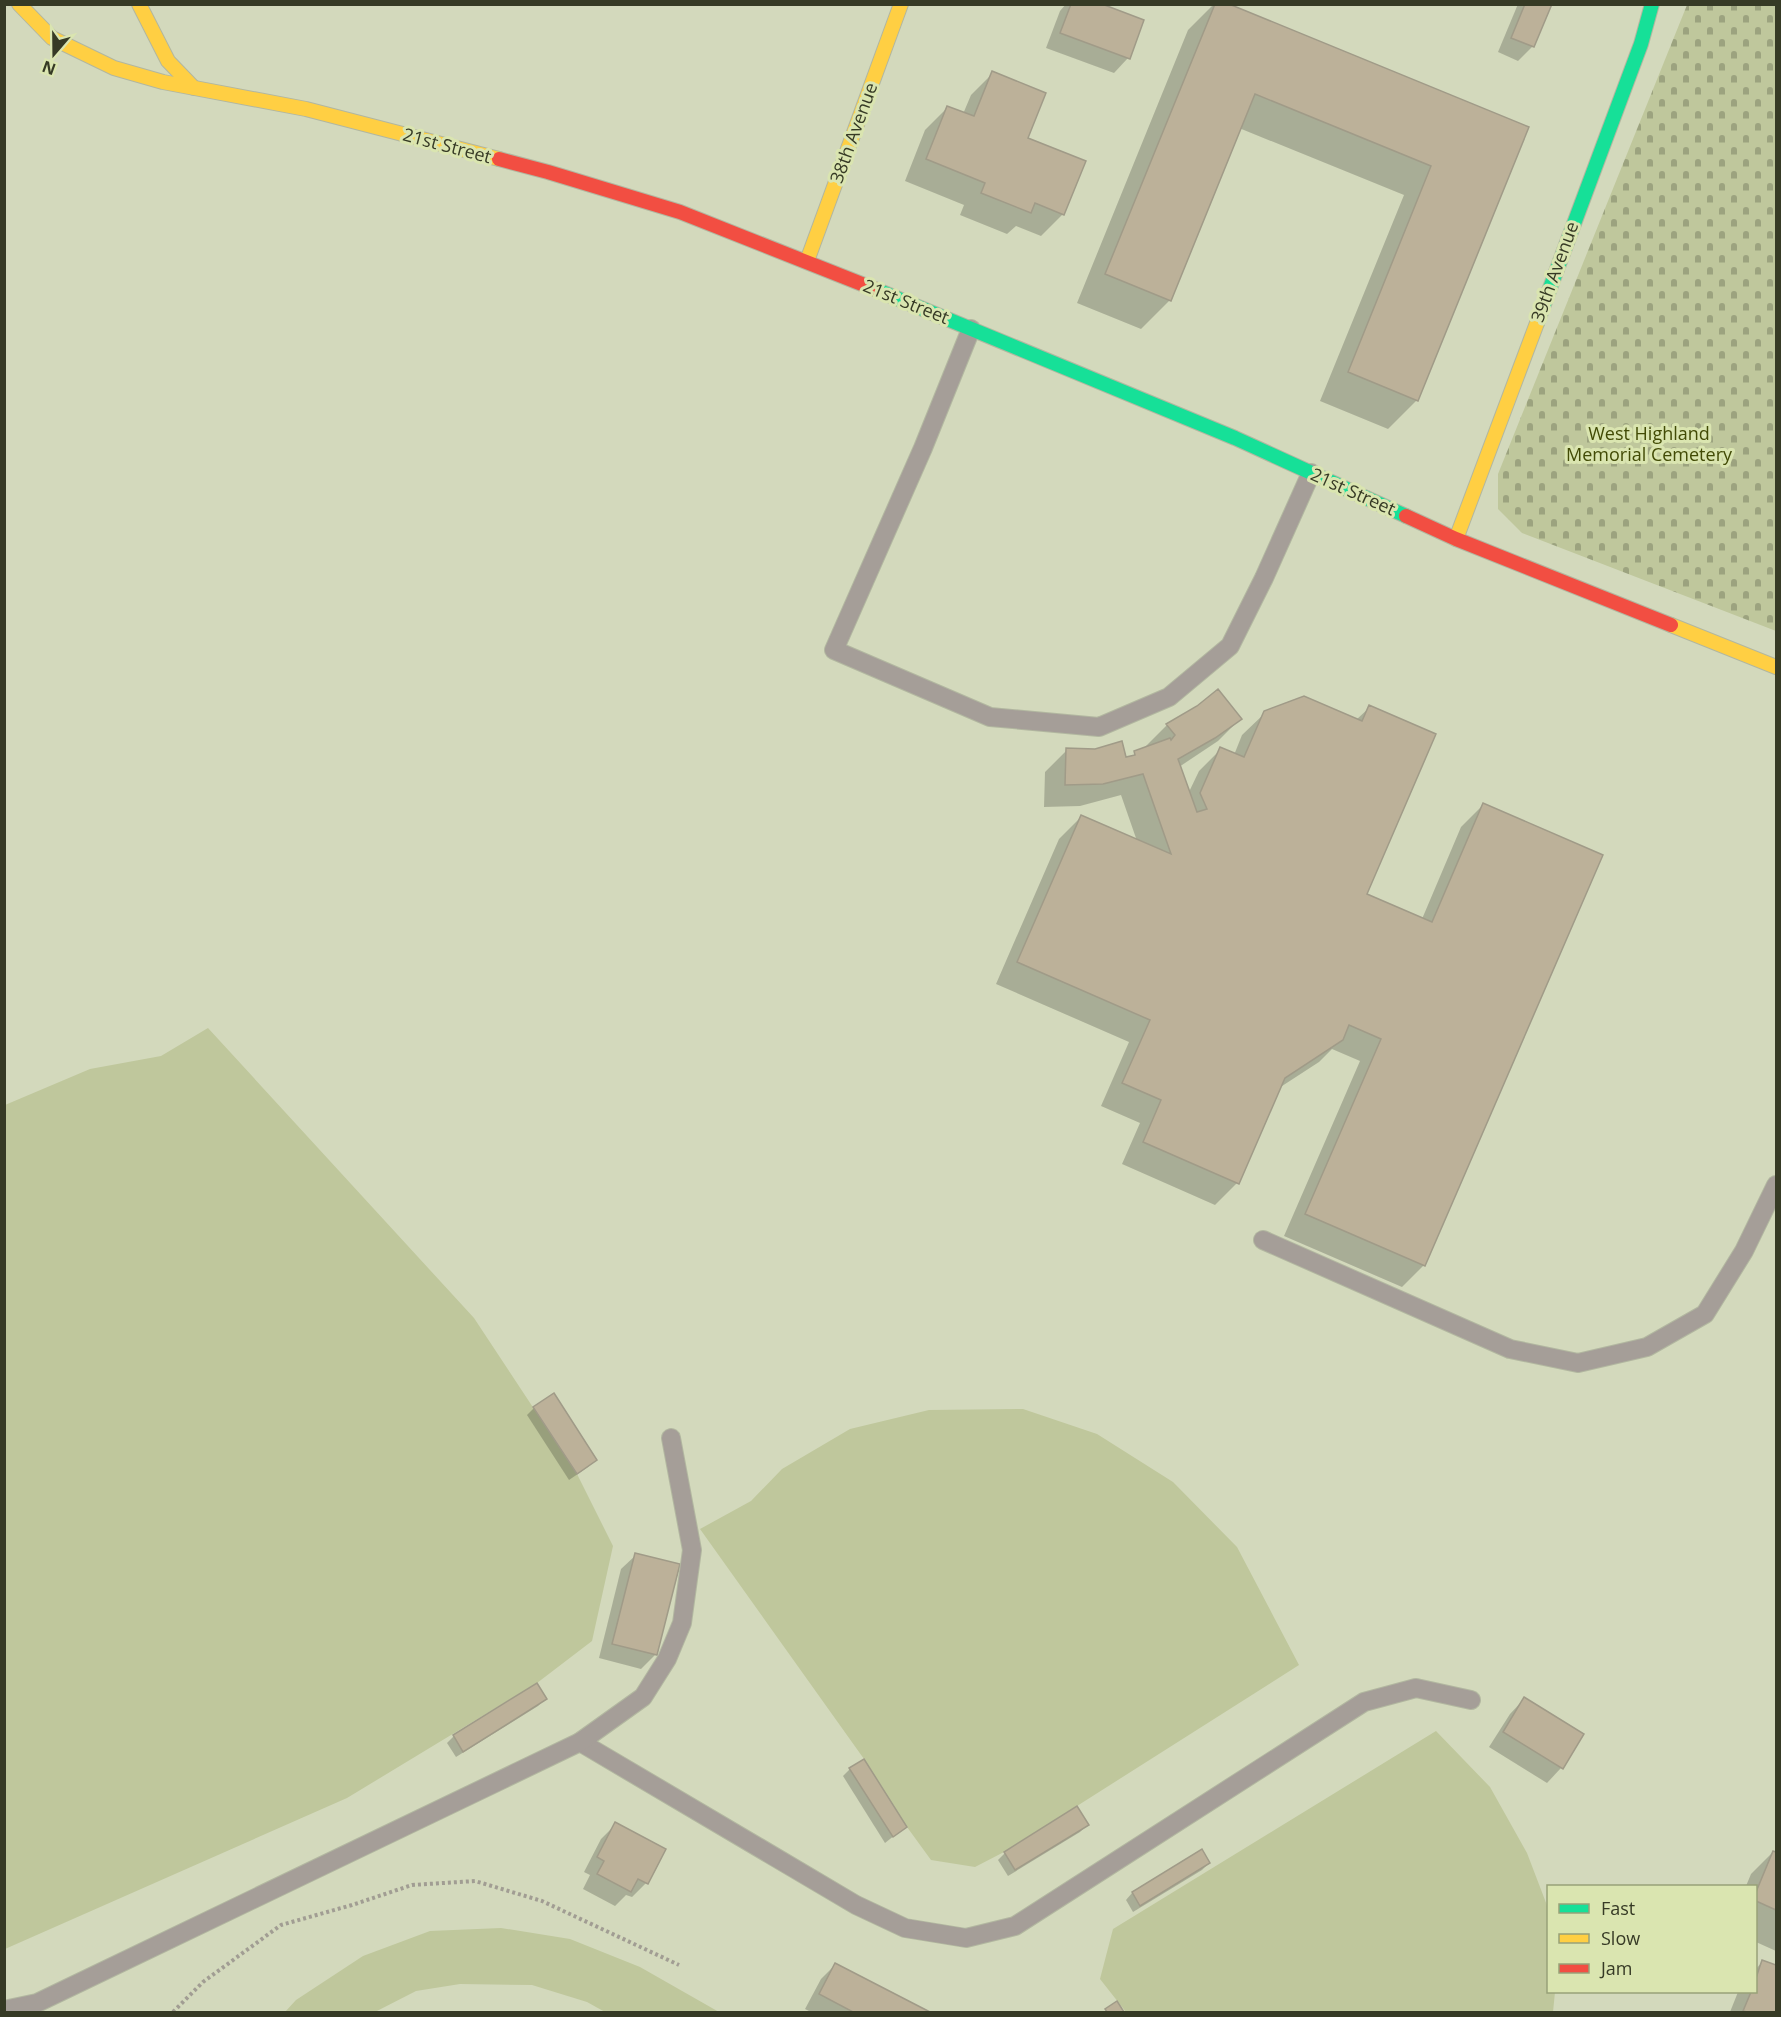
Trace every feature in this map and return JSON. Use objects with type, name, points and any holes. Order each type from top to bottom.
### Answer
[{"type":"street","name":"21st Street","points":[[19,4],[52,38],[114,68],[163,82],[306,109],[548,172],[680,212],[807,261],[1235,438],[1456,539],[1776,667]]},
{"type":"street","points":[[139,4],[168,61],[194,88]]},
{"type":"street","name":"38th Avenue","points":[[807,261],[900,4]]},
{"type":"street","name":"39th Avenue","points":[[1456,539],[1641,44],[1652,4]]},
{"type":"lane","points":[[971,329],[923,448],[834,650],[990,717],[1099,727],[1169,697],[1230,646],[1264,578],[1311,473]]},
{"type":"lane","points":[[1263,1240],[1510,1349],[1578,1363],[1647,1347],[1705,1314],[1744,1251],[1776,1185]]},
{"type":"lane","points":[[4,2010],[37,2003],[580,1742],[643,1697],[668,1659],[682,1623],[692,1550],[671,1438]]},
{"type":"lane","points":[[580,1742],[856,1905],[905,1928],[966,1938],[1015,1926],[1364,1702],[1416,1688],[1471,1700]]},
{"type":"path","points":[[173,2013],[203,1982],[281,1925],[412,1885],[475,1881],[542,1901],[679,1965]]},
{"type":"green space","name":"West Highland Memorial Cemetery","points":[[1687,5],[1776,5],[1776,631],[1522,533],[1498,509],[1498,474]]},
{"type":"green space","points":[[208,1028],[474,1318],[577,1474],[613,1546],[592,1641],[537,1683],[347,1798],[5,1949],[5,1105],[90,1069],[161,1056]]},
{"type":"green space","points":[[1023,1409],[1097,1434],[1173,1482],[1237,1547],[1299,1665],[1004,1852],[975,1867],[931,1860],[864,1759],[700,1529],[751,1501],[782,1469],[850,1429],[929,1410]]},
{"type":"green space","points":[[1436,1731],[1490,1787],[1527,1853],[1547,1905],[1547,1993],[1555,1993],[1553,2012],[1126,2012],[1100,1979],[1113,1929]]},
{"type":"green space","points":[[501,1928],[570,1939],[640,1967],[719,2012],[605,2012],[587,2002],[532,1985],[460,1984],[416,1991],[375,2012],[285,2012],[296,2000],[363,1956],[430,1931]]},
{"type":"building","points":[[1071,4],[1102,4],[1144,20],[1130,59],[1060,33]]},
{"type":"building","points":[[1215,4],[1229,4],[1529,127],[1418,401],[1348,372],[1431,166],[1255,94],[1171,301],[1105,274]]},
{"type":"building","points":[[1525,4],[1552,4],[1534,47],[1511,38]]},
{"type":"building","points":[[992,71],[1046,93],[1028,138],[1086,161],[1064,215],[1035,203],[1031,213],[981,193],[985,183],[926,159],[947,106],[974,116]]},
{"type":"building","points":[[1218,689],[1242,719],[1215,738],[1178,759],[1197,812],[1207,809],[1200,793],[1220,747],[1244,757],[1264,711],[1304,696],[1362,721],[1369,705],[1436,734],[1367,894],[1432,922],[1483,803],[1603,855],[1425,1266],[1305,1214],[1381,1039],[1349,1025],[1343,1040],[1285,1078],[1239,1184],[1143,1142],[1161,1100],[1122,1083],[1150,1020],[1017,962],[1081,815],[1171,854],[1143,774],[1103,784],[1065,785],[1066,748],[1095,749],[1122,741],[1126,757],[1135,755],[1134,751],[1170,738],[1171,740],[1175,735],[1166,724],[1197,706]]},
{"type":"building","points":[[554,1393],[597,1460],[577,1474],[533,1407]]},
{"type":"building","points":[[635,1553],[680,1564],[657,1655],[612,1644]]},
{"type":"building","points":[[537,1683],[547,1699],[463,1752],[453,1735]]},
{"type":"building","points":[[1524,1697],[1584,1734],[1563,1769],[1503,1732]]},
{"type":"building","points":[[864,1759],[907,1827],[893,1837],[849,1768]]},
{"type":"building","points":[[1077,1806],[1089,1825],[1015,1870],[1004,1852]]},
{"type":"building","points":[[615,1822],[666,1849],[648,1884],[638,1879],[631,1892],[597,1874],[604,1861],[597,1857]]},
{"type":"building","points":[[1202,1849],[1210,1863],[1140,1906],[1132,1892]]},
{"type":"building","points":[[1773,1851],[1776,1852],[1776,1910],[1757,1901],[1757,1890]]},
{"type":"building","points":[[1762,1960],[1776,1965],[1776,2012],[1743,2011],[1751,1993],[1757,1993],[1757,1975]]},
{"type":"building","points":[[835,1963],[930,2012],[853,2012],[819,1994]]},
{"type":"building","points":[[1117,2001],[1124,2012],[1107,2012],[1105,2009]]},
{"type":"traffic: fast","points":[[1537,323],[1641,44],[1652,4]]},
{"type":"traffic: fast","points":[[877,290],[1235,438],[1406,516]]},
{"type":"traffic: slow","points":[[19,4],[52,38],[114,68],[163,82],[306,109],[499,159]]},
{"type":"traffic: slow","points":[[139,4],[168,61],[194,88]]},
{"type":"traffic: slow","points":[[807,261],[901,4]]},
{"type":"traffic: slow","points":[[1456,539],[1537,323]]},
{"type":"traffic: slow","points":[[1671,625],[1776,667]]},
{"type":"traffic: jam","points":[[499,159],[680,212],[877,290]]},
{"type":"traffic: jam","points":[[1406,516],[1456,539],[1671,625]]}]
